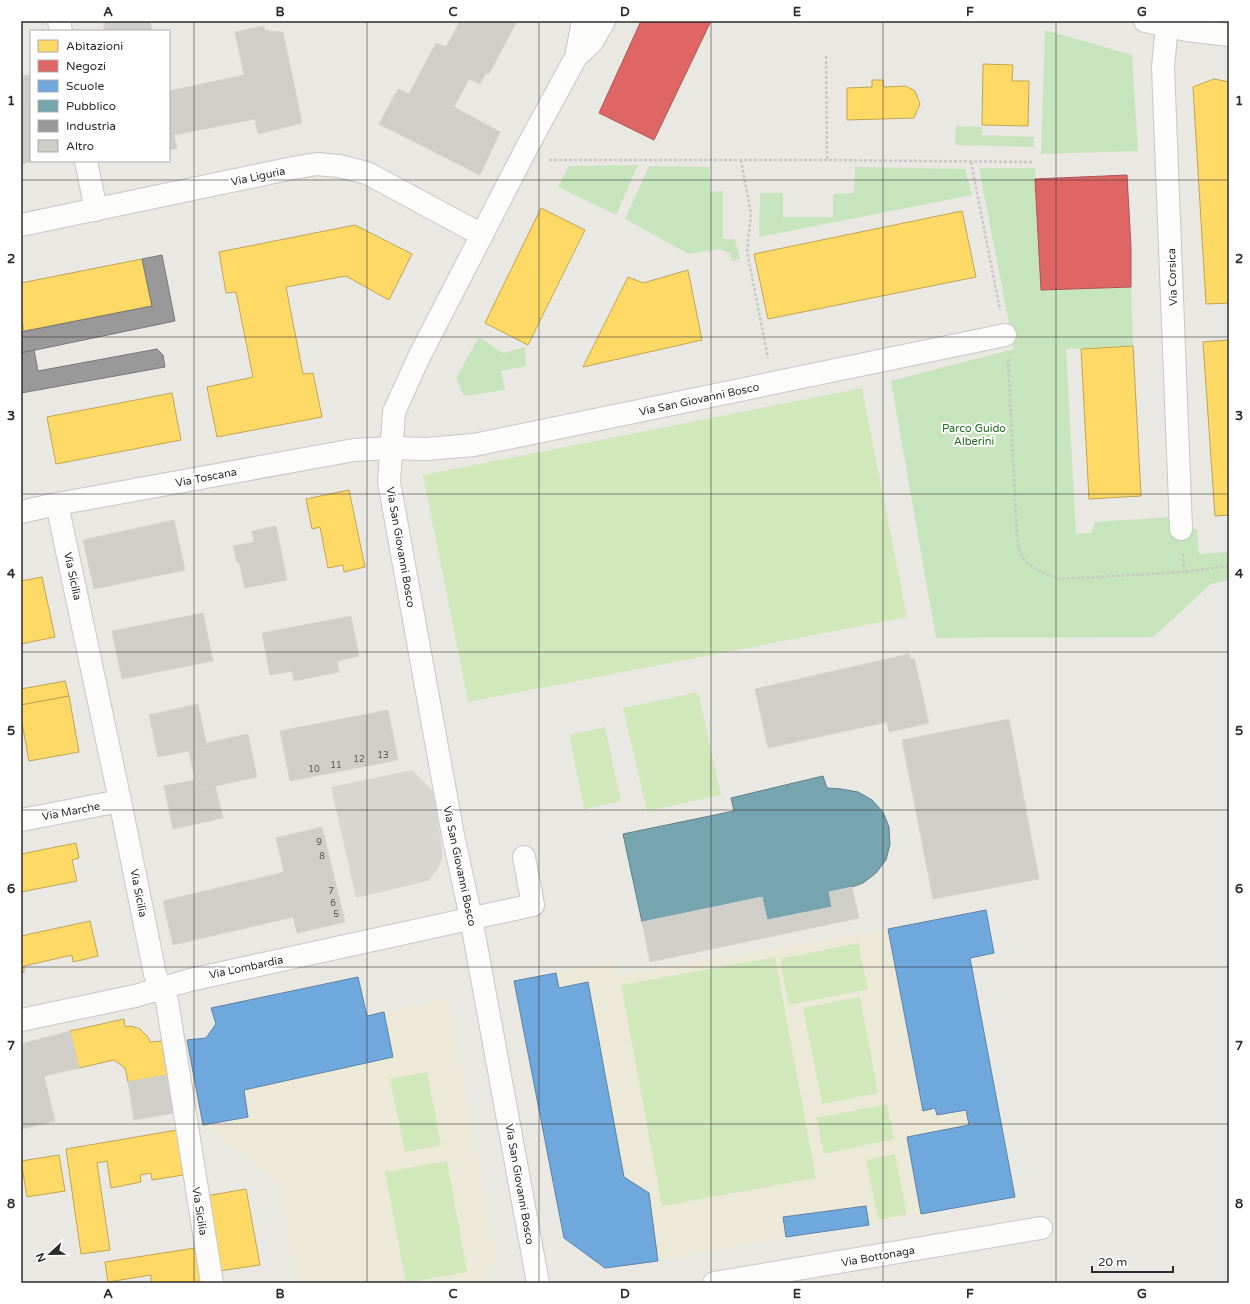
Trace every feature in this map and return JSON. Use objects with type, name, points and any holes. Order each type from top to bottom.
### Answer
[{"type":"street","name":"Via San Giovanni Bosco","points":[[538,1283],[471,918],[453,835],[389,482],[394,412],[419,357],[526,149],[576,57],[582,26],[585,21]]},
{"type":"street","name":"Via San Giovanni Bosco","points":[[576,57],[592,42],[604,21]]},
{"type":"street","points":[[1145,21],[1180,25],[1229,35]]},
{"type":"street","name":"Via Corsica","points":[[1180,25],[1163,67],[1182,530]]},
{"type":"street","points":[[86,162],[96,210]]},
{"type":"street","name":"Via Liguria","points":[[21,225],[317,164],[339,166],[366,173],[482,235]]},
{"type":"street","name":"Via San Giovanni Bosco","points":[[391,448],[426,449],[474,445],[1005,335]]},
{"type":"street","name":"Via Toscana","points":[[21,512],[324,454],[354,450],[391,448]]},
{"type":"street","name":"Via Sicilia","points":[[57,504],[155,974],[167,1001],[212,1283]]},
{"type":"street","name":"Via Marche","points":[[21,820],[120,801]]},
{"type":"street","name":"Via Lombardia","points":[[21,1020],[135,996],[190,980],[533,905],[524,857]]},
{"type":"street","name":"Via Bottonaga","points":[[714,1283],[1041,1228]]},
{"type":"path","points":[[826,56],[827,160]]},
{"type":"path","points":[[526,149],[550,161],[827,160],[1034,162]]},
{"type":"path","points":[[741,160],[751,214],[747,251],[773,383]]},
{"type":"path","points":[[971,162],[1008,351],[1017,536],[1021,554],[1030,565],[1048,575],[1060,579],[1184,572],[1229,566]]},
{"type":"path","points":[[1182,530],[1184,572]]},
{"type":"shaded area","points":[[412,770],[433,791],[442,849],[442,859],[438,869],[428,881],[356,898],[331,787]]},
{"type":"shaded area","points":[[986,910],[994,953],[970,958],[1015,1197],[869,1225],[786,1237],[658,1261],[605,1268],[564,1238],[514,981],[617,960],[620,975],[888,929]]},
{"type":"shaded area","points":[[358,977],[367,1016],[449,998],[497,1259],[483,1283],[296,1283],[279,1183],[203,1125],[187,1040],[206,1038],[216,1024],[211,1008]]},
{"type":"green space","points":[[1045,30],[1132,55],[1138,151],[1041,154]]},
{"type":"green space","points":[[956,126],[982,127],[982,135],[1034,137],[1034,147],[955,145]]},
{"type":"green space","points":[[638,165],[616,215],[558,187],[569,166]]},
{"type":"green space","points":[[649,166],[709,167],[710,192],[723,191],[723,239],[735,239],[740,259],[732,261],[730,253],[719,249],[689,254],[625,219]]},
{"type":"green space","points":[[855,167],[965,169],[972,195],[759,237],[760,193],[783,193],[783,217],[833,217],[833,194],[854,193]]},
{"type":"green space","name":"Parco Guido Alberini","points":[[979,168],[1035,168],[1041,290],[1131,287],[1133,346],[1066,349],[1076,534],[1091,533],[1095,522],[1171,517],[1171,530],[1197,529],[1199,554],[1229,552],[1229,580],[1211,584],[1153,637],[936,638],[891,381],[1014,349]]},
{"type":"green space","points":[[479,337],[503,353],[525,347],[526,366],[501,371],[505,390],[464,396],[456,378]]},
{"type":"green space","points":[[862,388],[907,617],[468,702],[423,475]]},
{"type":"green space","points":[[698,692],[721,795],[647,811],[623,708]]},
{"type":"green space","points":[[605,727],[621,801],[584,809],[569,735]]},
{"type":"green space","points":[[858,943],[868,989],[789,1005],[780,959]]},
{"type":"green space","points":[[775,957],[816,1178],[662,1206],[621,985]]},
{"type":"green space","points":[[860,997],[878,1093],[822,1104],[803,1008]]},
{"type":"green space","points":[[427,1072],[441,1145],[405,1152],[390,1079]]},
{"type":"green space","points":[[887,1104],[894,1139],[824,1154],[816,1118]]},
{"type":"green space","points":[[895,1154],[907,1214],[878,1220],[866,1160]]},
{"type":"green space","points":[[447,1161],[467,1272],[406,1283],[385,1172]]},
{"type":"building: Abitazioni","points":[[983,64],[1013,65],[1012,81],[1029,81],[1028,126],[982,125]]},
{"type":"building: Abitazioni","points":[[1214,79],[1229,82],[1229,303],[1206,304],[1193,87]]},
{"type":"building: Abitazioni","points":[[872,80],[883,80],[884,87],[906,86],[915,91],[920,104],[914,118],[847,120],[847,88],[872,87]]},
{"type":"building: Abitazioni","points":[[541,208],[585,230],[528,345],[485,323]]},
{"type":"building: Abitazioni","points":[[962,211],[976,277],[768,319],[754,254]]},
{"type":"building: Abitazioni","points":[[355,225],[412,254],[389,300],[346,276],[286,287],[303,374],[313,373],[322,417],[217,437],[207,387],[253,377],[236,292],[226,293],[219,252]]},
{"type":"building: Abitazioni","points":[[142,259],[152,306],[24,331],[21,315],[21,283]]},
{"type":"building: Abitazioni","points":[[688,270],[702,340],[583,367],[628,277],[643,283]]},
{"type":"building: Abitazioni","points":[[1229,340],[1229,515],[1215,516],[1203,342]]},
{"type":"building: Abitazioni","points":[[1133,346],[1141,496],[1089,499],[1081,349]]},
{"type":"building: Abitazioni","points":[[172,393],[181,440],[56,464],[47,417]]},
{"type":"building: Abitazioni","points":[[349,490],[365,567],[344,572],[343,565],[328,568],[320,527],[312,529],[306,499]]},
{"type":"building: Abitazioni","points":[[42,577],[55,637],[21,644],[21,581]]},
{"type":"building: Abitazioni","points":[[65,681],[69,696],[21,705],[21,689]]},
{"type":"building: Abitazioni","points":[[69,696],[79,752],[29,761],[21,717],[21,705]]},
{"type":"building: Abitazioni","points":[[76,843],[79,858],[72,860],[77,881],[21,892],[21,854]]},
{"type":"building: Abitazioni","points":[[90,921],[98,956],[73,962],[72,955],[24,966],[24,972],[21,973],[21,936]]},
{"type":"building: Abitazioni","points":[[124,1019],[125,1027],[131,1026],[140,1029],[148,1037],[150,1042],[162,1041],[167,1075],[128,1082],[125,1068],[114,1060],[79,1068],[70,1031]]},
{"type":"building: Abitazioni","points":[[177,1130],[183,1175],[152,1180],[151,1173],[140,1175],[141,1182],[111,1188],[107,1161],[97,1163],[110,1250],[81,1254],[66,1149]]},
{"type":"building: Abitazioni","points":[[59,1155],[65,1191],[27,1197],[21,1161]]},
{"type":"building: Abitazioni","points":[[246,1189],[260,1265],[219,1271],[206,1196]]},
{"type":"building: Abitazioni","points":[[195,1248],[201,1283],[151,1283],[151,1275],[108,1282],[105,1262]]},
{"type":"building: Negozi","points":[[641,21],[711,21],[654,140],[599,113]]},
{"type":"building: Negozi","points":[[1127,175],[1131,247],[1131,287],[1041,290],[1035,179]]},
{"type":"building: Scuole","points":[[986,910],[994,953],[970,958],[1015,1197],[921,1214],[907,1137],[969,1125],[966,1110],[937,1115],[935,1108],[923,1111],[888,929]]},
{"type":"building: Scuole","points":[[556,973],[559,988],[588,982],[624,1177],[649,1193],[658,1261],[605,1268],[564,1238],[514,981]]},
{"type":"building: Scuole","points":[[358,977],[367,1016],[384,1012],[393,1057],[244,1090],[248,1117],[203,1125],[187,1040],[206,1038],[216,1024],[211,1008]]},
{"type":"building: Scuole","points":[[866,1206],[869,1225],[786,1237],[783,1217]]},
{"type":"building: Pubblico","points":[[823,776],[827,788],[858,792],[872,800],[883,812],[889,827],[890,844],[886,860],[876,873],[863,883],[829,892],[832,907],[767,920],[762,897],[642,922],[623,834],[734,811],[731,798]]},
{"type":"building: Industria","points":[[162,255],[175,321],[21,353],[21,332],[152,306],[142,259]]},
{"type":"building: Industria","points":[[157,349],[163,355],[165,367],[21,393],[21,353],[34,350],[38,371]]},
{"type":"building: Altro","points":[[103,21],[150,21],[152,30],[105,30]]},
{"type":"building: Altro","points":[[460,21],[517,21],[489,74],[486,73],[480,84],[469,79],[454,107],[500,132],[480,175],[379,124],[398,89],[409,94],[436,43],[446,47]]},
{"type":"building: Altro","points":[[263,26],[266,31],[283,32],[302,123],[258,134],[255,119],[174,135],[177,148],[170,150],[170,91],[244,75],[235,32]]},
{"type":"building: Altro","points":[[21,67],[23,76],[29,75],[30,78],[30,162],[21,164]]},
{"type":"building: Altro","points":[[174,520],[185,570],[94,589],[83,540]]},
{"type":"building: Altro","points":[[276,526],[287,580],[245,588],[239,562],[237,562],[233,546],[254,542],[252,531]]},
{"type":"building: Altro","points":[[203,613],[213,661],[122,679],[112,631]]},
{"type":"building: Altro","points":[[351,616],[359,656],[337,661],[339,672],[294,681],[292,671],[270,675],[262,633]]},
{"type":"building: Altro","points":[[909,654],[910,659],[914,658],[929,723],[889,732],[887,722],[768,748],[755,689]]},
{"type":"building: Altro","points":[[198,704],[207,747],[158,757],[149,715]]},
{"type":"building: Altro","points":[[388,710],[398,760],[290,781],[280,731]]},
{"type":"building: Altro","points":[[1009,719],[1039,879],[933,899],[902,740]]},
{"type":"building: Altro","points":[[248,734],[257,777],[197,790],[189,751],[207,747],[206,743]]},
{"type":"building: Altro","points":[[195,780],[197,790],[215,786],[223,818],[173,829],[164,786]]},
{"type":"building: Altro","points":[[322,827],[345,922],[297,933],[293,917],[173,945],[163,901],[284,872],[276,838]]},
{"type":"building: Altro","points":[[852,887],[859,918],[650,962],[642,922],[762,897],[767,920],[832,907],[829,892]]},
{"type":"building: Altro","points":[[70,1031],[79,1068],[44,1076],[55,1121],[21,1129],[21,1044]]},
{"type":"building: Altro","points":[[167,1075],[174,1113],[134,1120],[128,1082]]}]
